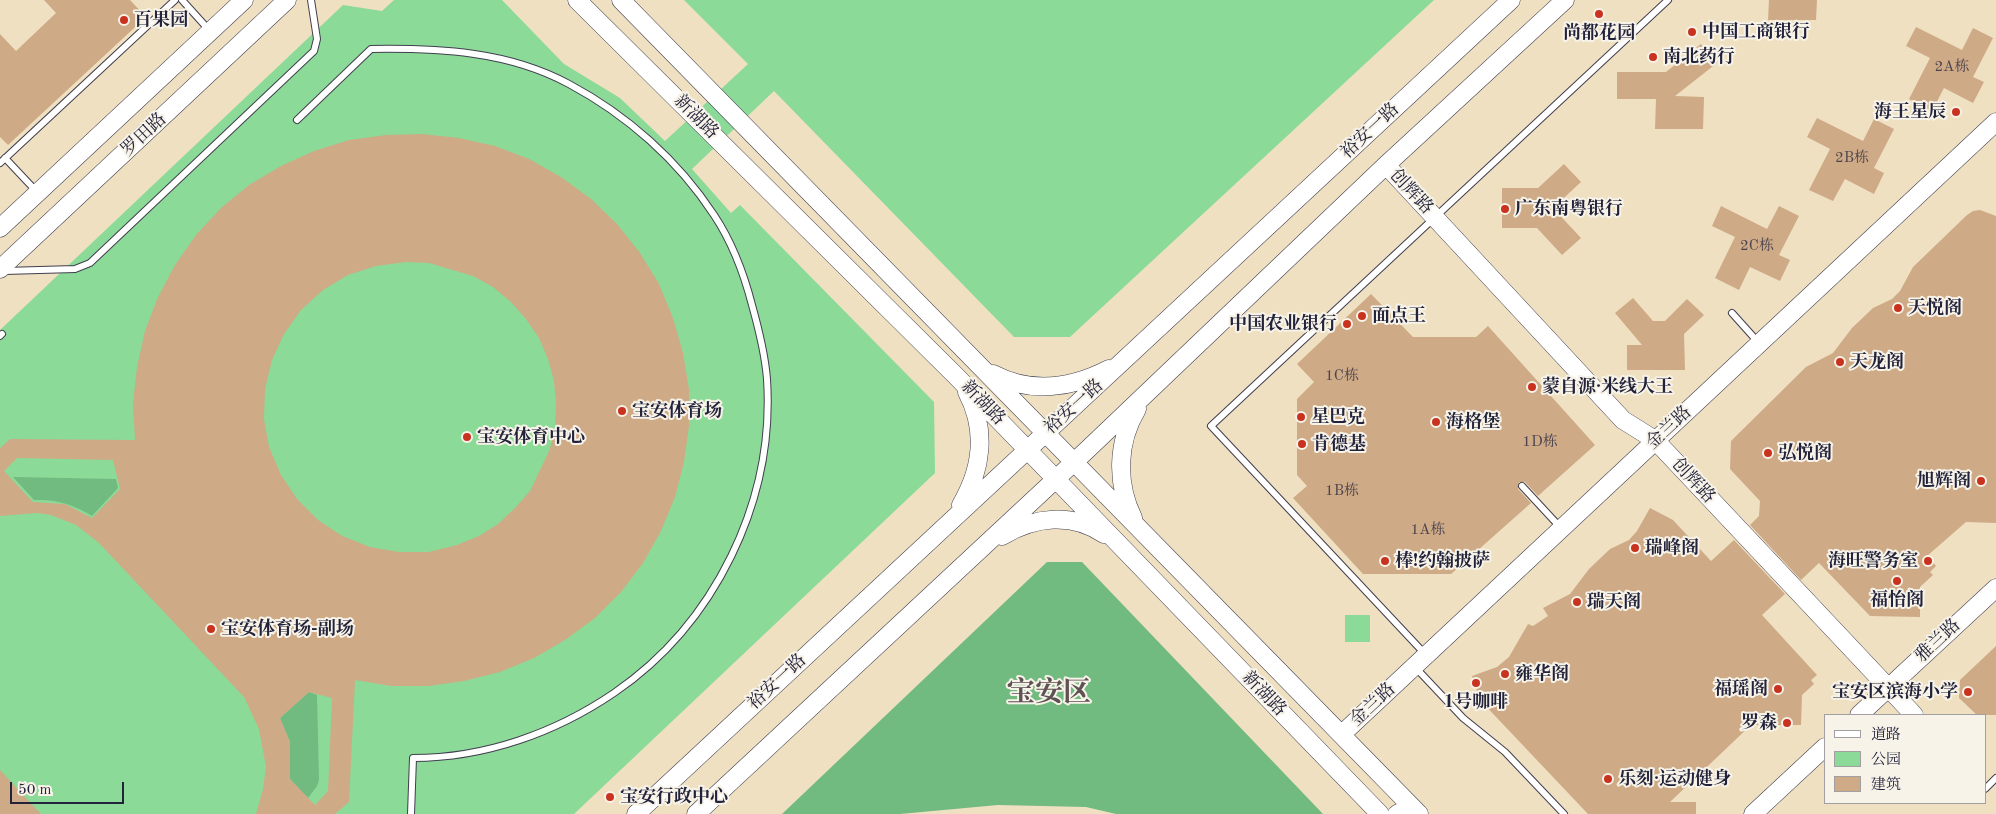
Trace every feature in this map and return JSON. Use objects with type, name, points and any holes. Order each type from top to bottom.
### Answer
[{"type":"main road","name":"罗田路","points":[[0,228],[244,0]]},
{"type":"main road","name":"罗田路","points":[[0,270],[288,0]]},
{"type":"main road","name":"新湖路","points":[[577,0],[958,377],[1380,814]]},
{"type":"main road","name":"新湖路","points":[[620,0],[1419,814]]},
{"type":"main road","name":"裕安一路","points":[[636,814],[1511,0]]},
{"type":"main road","name":"裕安一路","points":[[696,814],[1155,386],[1386,165],[1565,0]]},
{"type":"main road","name":"金兰路","points":[[1342,734],[1996,122]]},
{"type":"main road","name":"创辉路","points":[[1386,165],[1623,420],[1655,440],[1913,714]]},
{"type":"main road","points":[[917,337],[926,342],[934,340],[940,330],[936,321]]},
{"type":"main road","points":[[974,359],[1015,384],[1040,387],[1053,387],[1087,379],[1125,361]]},
{"type":"main road","points":[[954,517],[975,475],[981,441],[976,410],[958,377]]},
{"type":"main road","points":[[1137,527],[1123,490],[1121,452],[1125,434],[1133,416],[1155,386]]},
{"type":"main road","points":[[980,549],[1015,528],[1032,522],[1054,519],[1079,522],[1097,529],[1120,544]]},
{"type":"main road","name":"雅兰路","points":[[1860,714],[1996,588]]},
{"type":"main road","points":[[1753,814],[1824,748]]},
{"type":"main road","points":[[1397,814],[1406,809],[1419,814]]},
{"type":"lane","points":[[38,193],[2,161],[175,0]]},
{"type":"lane","points":[[182,0],[211,32]]},
{"type":"lane","points":[[0,270],[75,269],[90,263],[314,51],[317,39],[311,0]]},
{"type":"lane","points":[[1564,814],[1505,752],[1463,718],[1420,661],[1211,426],[1434,216],[1668,0]]},
{"type":"lane","points":[[297,120],[371,49],[424,48],[465,52],[520,64],[567,83],[624,118],[671,161],[715,216],[744,276],[762,340],[767,379],[767,414],[761,473],[744,531],[717,586],[681,635],[638,677],[579,715],[532,737],[473,753],[413,758],[411,814]]},
{"type":"lane","points":[[1732,313],[1759,343]]},
{"type":"lane","points":[[1522,486],[1561,528]]},
{"type":"lane","points":[[1986,787],[1996,778]]},
{"type":"green space","name":"宝安体育中心","points":[[394,0],[502,0],[564,64],[620,98],[665,141],[748,64],[684,0],[1434,0],[1070,337],[1014,337],[774,91],[692,169],[731,213],[740,205],[934,402],[935,473],[574,814],[0,814],[0,330],[343,5],[382,11]]},
{"type":"green space","points":[[13,477],[116,479],[118,488],[92,516],[64,503],[50,500],[34,500]]},
{"type":"green space","points":[[1047,562],[1082,562],[1323,814],[1116,814],[1086,807],[998,805],[900,814],[782,814]]},
{"type":"green space","points":[[1345,615],[1370,615],[1370,642],[1345,642]]},
{"type":"green space","points":[[309,692],[317,695],[319,780],[308,798],[290,779],[290,742],[280,718]]},
{"type":"building","points":[[44,0],[130,0],[146,17],[8,145],[0,137],[0,34],[16,51],[56,13]]},
{"type":"building","points":[[1769,0],[1817,0],[1816,20],[1768,20]]},
{"type":"building","points":[[1916,27],[1962,50],[1973,28],[1993,38],[1973,77],[1984,82],[1973,103],[1944,88],[1932,111],[1909,99],[1930,58],[1906,46]]},
{"type":"building","points":[[1701,44],[1717,63],[1675,96],[1704,97],[1703,129],[1655,129],[1656,99],[1617,99],[1617,72],[1666,72]]},
{"type":"building","points":[[1817,118],[1863,141],[1874,119],[1894,129],[1874,168],[1884,173],[1874,194],[1845,179],[1833,201],[1809,190],[1830,149],[1807,137]]},
{"type":"building","name":"宝安体育场","points":[[422,134],[459,138],[495,146],[529,159],[561,177],[591,199],[617,224],[640,253],[659,284],[673,318],[683,353],[689,389],[689,426],[684,462],[675,497],[661,531],[643,563],[621,592],[595,618],[565,640],[534,658],[500,672],[464,681],[428,686],[391,686],[355,680],[349,802],[335,814],[256,814],[263,789],[266,767],[259,729],[244,697],[99,543],[76,525],[51,515],[37,513],[0,516],[0,448],[10,439],[135,440],[133,403],[137,367],[145,331],[158,297],[175,265],[196,235],[221,208],[249,185],[281,166],[314,151],[349,140],[386,135]],"holes":[[[406,262],[429,263],[473,276],[493,287],[511,302],[539,338],[548,359],[554,381],[556,404],[555,427],[550,449],[530,491],[498,524],[479,536],[457,545],[429,552],[399,552],[370,547],[342,536],[318,520],[297,499],[281,475],[269,447],[264,419],[265,389],[272,360],[284,334],[301,310],[323,290],[348,275],[376,266]],[[17,458],[113,460],[120,489],[92,518],[65,504],[33,502],[4,471]],[[309,692],[332,698],[328,791],[315,805],[290,779],[290,742],[280,718]]]},
{"type":"building","points":[[1564,164],[1581,182],[1553,208],[1581,238],[1562,255],[1537,228],[1502,228],[1502,188],[1538,188]]},
{"type":"building","points":[[1721,206],[1767,229],[1779,206],[1799,216],[1779,255],[1790,260],[1780,281],[1750,267],[1739,290],[1715,278],[1735,237],[1712,226]]},
{"type":"building","points":[[1980,210],[1996,216],[1996,523],[1966,522],[1927,556],[1936,566],[1930,572],[1933,575],[1920,587],[1920,617],[1870,616],[1819,563],[1801,580],[1750,525],[1759,516],[1760,501],[1730,469],[1731,441],[1806,367],[1833,353],[1852,328],[1873,308],[1892,299],[1900,291],[1913,267],[1967,215],[1973,211]]},
{"type":"building","name":"海格堡","points":[[1371,294],[1413,337],[1476,337],[1488,326],[1595,445],[1538,496],[1525,482],[1519,482],[1518,489],[1531,503],[1451,574],[1363,574],[1293,498],[1307,486],[1297,475],[1297,399],[1314,382],[1297,364]]},
{"type":"building","points":[[1633,298],[1653,321],[1665,321],[1687,299],[1704,315],[1684,334],[1685,370],[1627,370],[1627,345],[1642,345],[1615,313]]},
{"type":"building","points":[[1650,508],[1673,520],[1711,561],[1734,540],[1785,594],[1762,615],[1817,675],[1811,680],[1814,684],[1802,695],[1801,725],[1751,725],[1670,802],[1696,802],[1696,814],[1588,814],[1480,700],[1472,676],[1497,667],[1509,657],[1528,624],[1533,626],[1548,616],[1543,608],[1570,594],[1589,569],[1610,549],[1629,540],[1637,531]]},
{"type":"building","points":[[1996,646],[1996,715],[1976,714],[1959,698],[1960,680]]},
{"type":"building","points":[[0,770],[11,782],[41,814],[0,814]]},
{"type":"place","name":"尚都花园","points":[[1599,14]]},
{"type":"place","name":"百果园","points":[[124,20]]},
{"type":"place","name":"中国工商银行","points":[[1692,32]]},
{"type":"place","name":"南北药行","points":[[1653,57]]},
{"type":"place","name":"海王星辰","points":[[1956,112]]},
{"type":"place","name":"广东南粤银行","points":[[1505,209]]},
{"type":"place","name":"天悦阁","points":[[1898,308]]},
{"type":"place","name":"面点王","points":[[1362,316]]},
{"type":"place","name":"中国农业银行","points":[[1347,324]]},
{"type":"place","name":"天龙阁","points":[[1840,362]]},
{"type":"place","name":"蒙自源·米线大王","points":[[1532,387]]},
{"type":"place","name":"宝安体育场","points":[[622,411]]},
{"type":"place","name":"星巴克","points":[[1301,417]]},
{"type":"place","name":"海格堡","points":[[1436,422]]},
{"type":"place","name":"宝安体育中心","points":[[467,437]]},
{"type":"place","name":"肯德基","points":[[1302,444]]},
{"type":"place","name":"弘悦阁","points":[[1768,453]]},
{"type":"place","name":"旭辉阁","points":[[1981,481]]},
{"type":"place","name":"瑞峰阁","points":[[1635,548]]},
{"type":"place","name":"棒!约翰披萨","points":[[1385,561]]},
{"type":"place","name":"海旺警务室","points":[[1928,561]]},
{"type":"place","name":"福怡阁","points":[[1897,581]]},
{"type":"place","name":"瑞天阁","points":[[1577,602]]},
{"type":"place","name":"宝安体育场-副场","points":[[211,629]]},
{"type":"place","name":"雍华阁","points":[[1505,674]]},
{"type":"place","name":"1号咖啡","points":[[1476,683]]},
{"type":"place","name":"福瑶阁","points":[[1778,689]]},
{"type":"place","name":"宝安区滨海小学","points":[[1968,692]]},
{"type":"place","name":"罗森","points":[[1787,723]]},
{"type":"place","name":"乐刻·运动健身","points":[[1608,779]]},
{"type":"place","name":"宝安行政中心","points":[[610,797]]},
{"type":"district","name":"宝安区","points":[[1049,694]]}]
